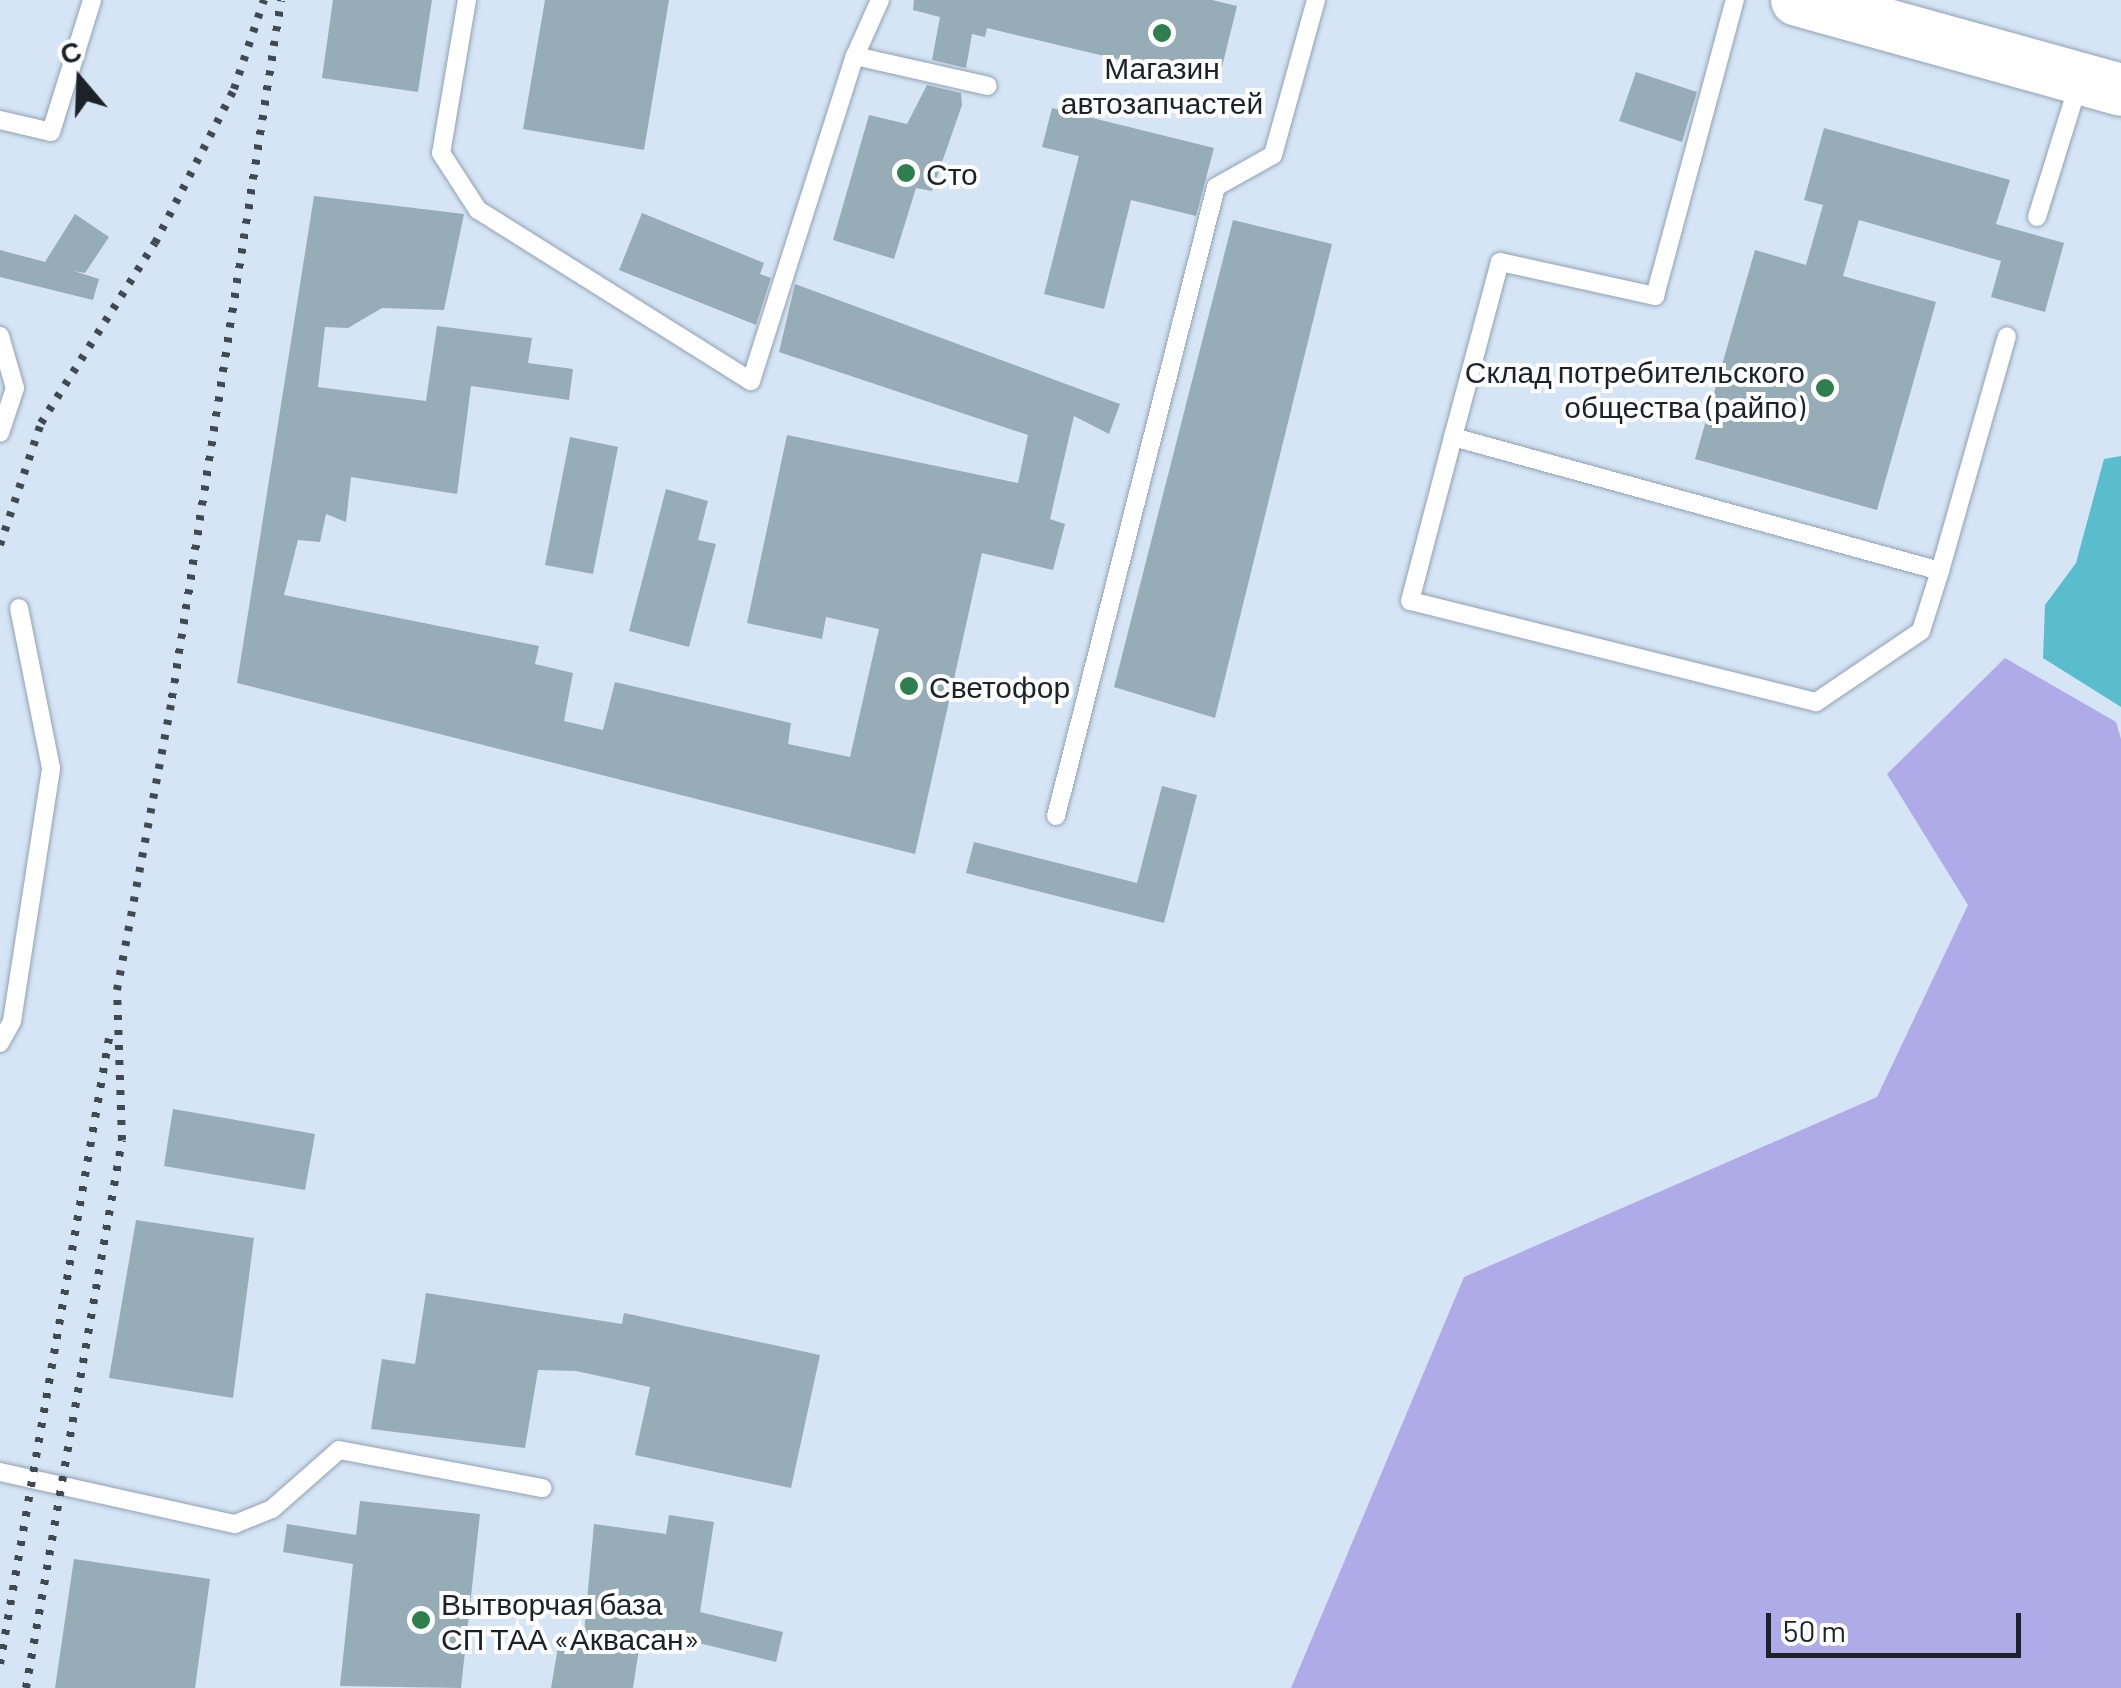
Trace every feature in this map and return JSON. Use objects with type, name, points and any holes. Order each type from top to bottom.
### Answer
[{"type":"street","points":[[1796,0],[2100,85]]},
{"type":"lane","points":[[0,120],[51,132],[92,0]]},
{"type":"lane","points":[[468,0],[441,153],[478,210],[752,381],[856,56],[880,0]]},
{"type":"lane","points":[[1056,816],[1216,187],[1274,154],[1316,0]]},
{"type":"lane","points":[[1735,0],[1654,296],[1500,262],[1410,600],[1816,702],[1921,632],[2006,336]]},
{"type":"lane","points":[[856,56],[988,86]]},
{"type":"lane","points":[[2037,216],[2100,85]]},
{"type":"lane","points":[[0,336],[14,388],[0,432]]},
{"type":"lane","points":[[1454,436],[1940,571]]},
{"type":"lane","points":[[0,1042],[12,1021],[51,768],[19,608]]},
{"type":"lane","points":[[0,1472],[236,1524],[272,1509],[340,1450],[542,1488]]},
{"type":"shaded area","points":[[2005,658],[2116,722],[2121,739],[2121,1688],[1291,1688],[1464,1277],[1877,1097],[1968,905],[1887,774]]},
{"type":"water","points":[[2121,456],[2121,707],[2043,658],[2045,605],[2076,563],[2104,459]]},
{"type":"building","points":[[333,0],[432,0],[418,92],[322,78]]},
{"type":"building","points":[[545,0],[669,0],[644,150],[523,129]]},
{"type":"building","points":[[914,0],[1212,0],[1237,6],[1218,83],[987,28],[985,37],[972,34],[966,68],[932,60],[940,17],[913,10]]},
{"type":"building","points":[[1636,72],[1697,92],[1682,142],[1619,121]]},
{"type":"building","points":[[927,85],[961,93],[962,105],[932,191],[916,188],[894,259],[833,240],[869,115],[907,124]]},
{"type":"building","points":[[1052,108],[1214,148],[1196,216],[1131,200],[1104,309],[1044,294],[1079,156],[1042,147]]},
{"type":"building","points":[[1824,128],[2010,180],[1996,224],[2064,243],[2045,312],[1991,297],[2001,261],[1859,220],[1843,276],[1936,302],[1877,510],[1695,459],[1755,250],[1806,265],[1823,205],[1804,200]]},
{"type":"building","points":[[314,196],[464,214],[444,310],[382,308],[348,328],[325,327],[318,387],[426,401],[437,326],[532,338],[528,363],[573,369],[569,400],[471,386],[457,494],[351,477],[346,522],[326,514],[320,542],[298,540],[284,595],[539,646],[535,664],[573,673],[564,721],[603,730],[615,682],[791,723],[788,744],[850,757],[879,629],[826,617],[822,639],[747,623],[787,435],[1018,483],[1028,435],[779,352],[795,284],[1120,404],[1109,434],[1074,416],[1050,519],[1065,524],[1053,570],[982,553],[915,854],[237,683]]},
{"type":"building","points":[[642,213],[764,263],[760,274],[771,278],[756,325],[619,270]]},
{"type":"building","points":[[75,214],[109,237],[85,273],[74,271],[99,279],[93,300],[0,277],[0,250],[45,262]]},
{"type":"building","points":[[1233,220],[1332,244],[1215,718],[1114,687]]},
{"type":"building","points":[[570,437],[618,447],[593,574],[545,565]]},
{"type":"building","points":[[666,489],[708,501],[698,540],[716,544],[689,647],[629,631]]},
{"type":"building","points":[[1162,786],[1197,795],[1164,923],[966,873],[974,842],[1137,883]]},
{"type":"building","points":[[173,1109],[315,1134],[305,1190],[164,1166]]},
{"type":"building","points":[[136,1220],[254,1238],[233,1398],[109,1378]]},
{"type":"building","points":[[426,1293],[622,1324],[624,1313],[820,1355],[791,1488],[635,1455],[650,1387],[576,1371],[538,1370],[525,1448],[371,1429],[382,1359],[415,1364]]},
{"type":"building","points":[[360,1501],[480,1514],[461,1688],[340,1686],[353,1564],[283,1552],[287,1524],[356,1535]]},
{"type":"building","points":[[669,1515],[714,1522],[700,1612],[783,1632],[776,1662],[642,1629],[633,1688],[551,1688],[559,1641],[583,1644],[594,1524],[666,1534]]},
{"type":"building","points":[[74,1559],[210,1579],[195,1688],[55,1688]]},
{"type":"railway","points":[[0,545],[41,423],[155,243],[234,89],[264,0]]},
{"type":"railway","points":[[26,1688],[122,1140],[117,990],[172,698],[281,0]]},
{"type":"railway","points":[[0,1664],[109,1038]]},
{"type":"place","name":"Магазин автозапчастей","points":[[1162,33]]},
{"type":"place","name":"Сто","points":[[906,173]]},
{"type":"place","name":"Склад потребительского общества (райпо)","points":[[1825,388]]},
{"type":"place","name":"Светофор","points":[[909,686]]},
{"type":"place","name":"Вытворчая база СП ТАА «Аквасан»","points":[[421,1620]]}]
